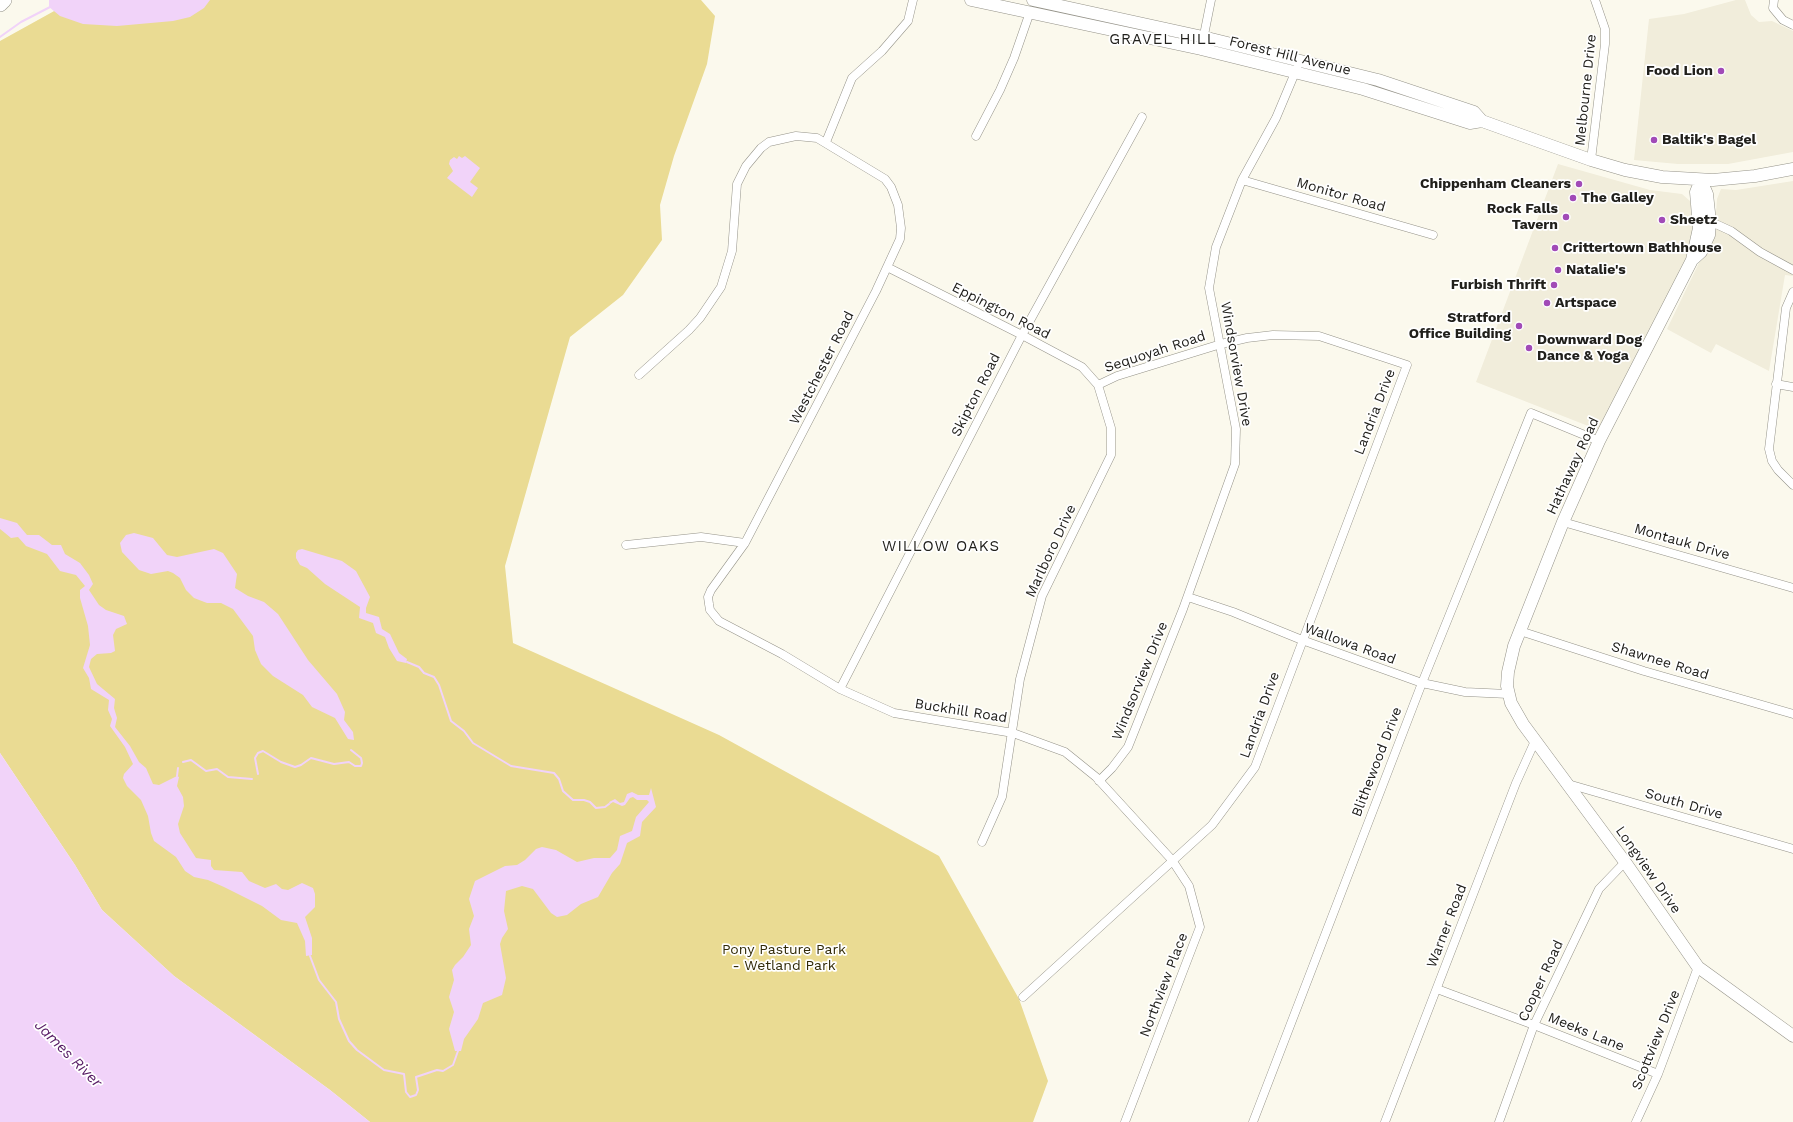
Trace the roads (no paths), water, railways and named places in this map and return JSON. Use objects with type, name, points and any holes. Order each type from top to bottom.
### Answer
[{"type":"highway","points":[[0,4],[4,0]]},
{"type":"main road","name":"Forest Hill Avenue","points":[[971,0],[1201,49],[1363,89],[1470,123],[1482,121]]},
{"type":"main road","name":"Forest Hill Avenue","points":[[1033,0],[1068,3],[1378,80],[1474,112],[1482,121],[1591,160],[1656,176],[1701,180],[1738,178],[1793,169]]},
{"type":"main road","name":"Hathaway Road","points":[[1508,694],[1508,672],[1520,631],[1563,522],[1599,441],[1692,260],[1698,233],[1696,192],[1701,180]]},
{"type":"main road","name":"Hathaway Road","points":[[1692,260],[1701,252],[1710,231],[1706,191],[1701,180]]},
{"type":"main road","name":"Longview Drive","points":[[1508,694],[1516,714],[1625,862],[1698,967],[1793,1036]]},
{"type":"street","points":[[826,142],[852,78],[882,51],[908,21],[913,0]]},
{"type":"street","points":[[1201,49],[1211,0]]},
{"type":"street","name":"Melbourne Drive","points":[[1591,160],[1605,44],[1605,29],[1595,0]]},
{"type":"street","points":[[1774,0],[1773,8],[1783,20],[1793,25]]},
{"type":"street","points":[[976,136],[1000,90],[1014,58],[1030,12]]},
{"type":"street","name":"Windsorview Drive","points":[[1099,781],[1112,768],[1128,747],[1188,597],[1235,464],[1236,429],[1221,344],[1209,288],[1216,247],[1242,180],[1276,118],[1300,60]]},
{"type":"street","name":"Skipton Road","points":[[840,689],[1022,335],[1142,117]]},
{"type":"street","name":"Westchester Road","points":[[638,375],[689,330],[700,318],[721,287],[732,251],[738,184],[746,166],[751,159],[770,142],[796,136],[806,136],[826,142],[885,179],[891,187],[898,205],[901,228],[900,239],[745,543],[711,590],[708,597],[710,610],[719,621]]},
{"type":"street","name":"Monitor Road","points":[[1242,180],[1433,235]]},
{"type":"street","points":[[1698,216],[1731,231],[1760,252],[1793,270]]},
{"type":"street","name":"Eppington Road","points":[[887,267],[1082,367],[1098,385]]},
{"type":"street","points":[[1792,295],[1786,308],[1769,449],[1772,461],[1778,470],[1793,485]]},
{"type":"street","name":"Sequoyah Road","points":[[1098,385],[1117,376],[1221,344],[1247,338],[1273,335],[1319,336],[1407,365]]},
{"type":"street","name":"Landria Drive","points":[[1023,997],[1212,825],[1255,767],[1407,365]]},
{"type":"street","points":[[1776,384],[1793,387]]},
{"type":"street","name":"Marlboro Drive","points":[[982,842],[1002,797],[1013,733],[1020,679],[1042,596],[1111,455],[1111,428],[1098,385]]},
{"type":"street","name":"Blithewood Drive","points":[[1253,1122],[1422,683],[1531,413],[1599,441]]},
{"type":"street","name":"Montauk Drive","points":[[1563,522],[1793,588]]},
{"type":"street","points":[[626,545],[701,537],[745,543]]},
{"type":"street","name":"Wallowa Road","points":[[1188,597],[1233,612],[1302,640],[1422,683],[1465,692],[1508,694]]},
{"type":"street","name":"Buckhill Road","points":[[719,621],[782,654],[840,689],[894,713],[1013,733],[1065,752],[1099,781],[1172,860]]},
{"type":"street","name":"Shawnee Road","points":[[1520,631],[1644,671],[1793,714]]},
{"type":"street","name":"Warner Road","points":[[1385,1122],[1516,783],[1535,741]]},
{"type":"street","name":"South Drive","points":[[1568,784],[1793,849]]},
{"type":"street","name":"Northview Place","points":[[1125,1122],[1200,927],[1189,886],[1172,860]]},
{"type":"street","name":"Cooper Road","points":[[1499,1122],[1534,1025],[1599,889],[1625,862]]},
{"type":"street","name":"Scottview Drive","points":[[1636,1122],[1658,1074],[1698,967]]},
{"type":"street","name":"Meeks Lane","points":[[1437,989],[1534,1025],[1658,1074]]},
{"type":"water","points":[[49,0],[210,0],[204,8],[190,17],[173,21],[117,26],[83,24],[60,16],[49,7]]},
{"type":"water","points":[[459,156],[462,158],[465,156],[480,168],[470,182],[478,188],[472,197],[447,178],[453,171],[449,164],[450,160],[454,157],[457,159]]},
{"type":"water","points":[[0,518],[17,523],[27,535],[39,535],[52,545],[61,545],[65,554],[80,563],[89,575],[93,584],[89,590],[99,605],[106,610],[124,616],[127,624],[116,629],[113,635],[115,651],[111,653],[97,654],[91,659],[89,667],[97,684],[115,699],[114,708],[117,718],[115,727],[130,746],[139,762],[146,768],[153,784],[159,785],[177,776],[179,777],[177,786],[183,797],[184,806],[178,824],[180,833],[196,858],[211,860],[211,866],[214,870],[242,872],[249,881],[265,888],[276,884],[282,889],[288,890],[302,883],[313,888],[315,894],[315,907],[305,917],[312,938],[312,955],[306,956],[305,941],[297,923],[281,920],[262,906],[224,887],[208,880],[194,877],[185,871],[176,857],[154,841],[148,816],[141,800],[127,786],[123,778],[124,774],[133,764],[125,747],[110,726],[112,719],[108,710],[109,700],[91,689],[89,678],[83,668],[90,645],[88,626],[80,598],[80,590],[85,586],[76,575],[60,571],[47,554],[26,546],[18,537],[11,538],[0,529]]},
{"type":"water","points":[[134,533],[153,538],[167,555],[177,557],[214,549],[223,553],[237,574],[235,588],[248,596],[264,602],[278,614],[308,660],[337,694],[345,712],[344,720],[353,732],[354,740],[348,739],[335,718],[312,707],[303,695],[273,676],[261,664],[255,650],[253,636],[233,609],[221,603],[207,603],[194,598],[186,590],[180,578],[173,573],[168,571],[151,574],[139,570],[122,552],[120,543],[126,535]]},
{"type":"water","points":[[302,549],[342,561],[356,571],[370,597],[366,608],[366,613],[379,617],[382,629],[390,634],[399,653],[407,659],[406,663],[397,661],[389,648],[385,637],[376,633],[373,623],[359,618],[360,607],[325,584],[307,568],[300,565],[296,558],[296,553],[298,550]]},
{"type":"water","name":"James River","points":[[0,753],[75,865],[102,910],[174,976],[330,1090],[370,1122],[0,1122]]},
{"type":"water","points":[[651,788],[656,807],[642,822],[640,836],[627,843],[620,864],[612,873],[598,897],[581,904],[567,915],[557,917],[551,913],[533,889],[522,886],[506,891],[504,911],[508,929],[500,944],[506,978],[502,995],[483,1003],[478,1019],[464,1039],[461,1051],[455,1051],[449,1029],[454,1012],[449,997],[454,980],[452,970],[471,945],[469,929],[474,916],[469,899],[475,881],[505,866],[517,865],[525,860],[536,849],[542,847],[556,850],[577,862],[594,858],[610,858],[617,850],[620,836],[632,831],[636,817],[649,802],[647,800],[637,800],[633,797],[622,806],[613,802],[610,804],[609,802],[615,799],[620,803],[624,802],[627,794],[632,792],[638,795],[649,795]]},
{"type":"waterway","points":[[0,37],[21,22],[52,6]]},
{"type":"waterway","points":[[407,662],[419,667],[424,673],[434,677],[439,685],[451,721],[464,731],[473,743],[511,766],[554,773],[559,779],[563,791],[573,800],[584,800],[590,802],[596,808],[605,807],[609,804]]},
{"type":"waterway","points":[[258,774],[255,758],[258,753],[263,751],[281,762],[295,767],[311,758],[334,764],[349,762],[355,766],[361,766],[361,758],[351,750]]},
{"type":"waterway","points":[[183,762],[191,760],[206,771],[217,769],[228,777],[252,779]]},
{"type":"waterway","points":[[177,776],[178,768]]},
{"type":"waterway","points":[[310,956],[319,980],[336,1002],[339,1019],[349,1041],[357,1050],[384,1070],[404,1074],[406,1092],[410,1097],[416,1095],[418,1090],[416,1077],[437,1070],[443,1071],[453,1065],[458,1051]]},
{"type":"place","name":"Food Lion","points":[[1721,71]]},
{"type":"place","name":"Baltik's Bagel","points":[[1654,140]]},
{"type":"place","name":"Chippenham Cleaners","points":[[1579,184]]},
{"type":"place","name":"The Galley","points":[[1573,198]]},
{"type":"place","name":"Rock Falls Tavern","points":[[1566,217]]},
{"type":"place","name":"Sheetz","points":[[1662,220]]},
{"type":"place","name":"Crittertown Bathhouse","points":[[1555,248]]},
{"type":"place","name":"Natalie's","points":[[1558,270]]},
{"type":"place","name":"Furbish Thrift","points":[[1554,285]]},
{"type":"place","name":"Artspace","points":[[1547,303]]},
{"type":"place","name":"Stratford Office Building","points":[[1519,326]]},
{"type":"place","name":"Downward Dog Dance & Yoga","points":[[1529,348]]},
{"type":"district","name":"GRAVEL HILL","points":[[1163,40]]},
{"type":"district","name":"WILLOW OAKS","points":[[941,547]]},
{"type":"park label","name":"Pony Pasture Park - Wetland Park","points":[[784,958]]}]
